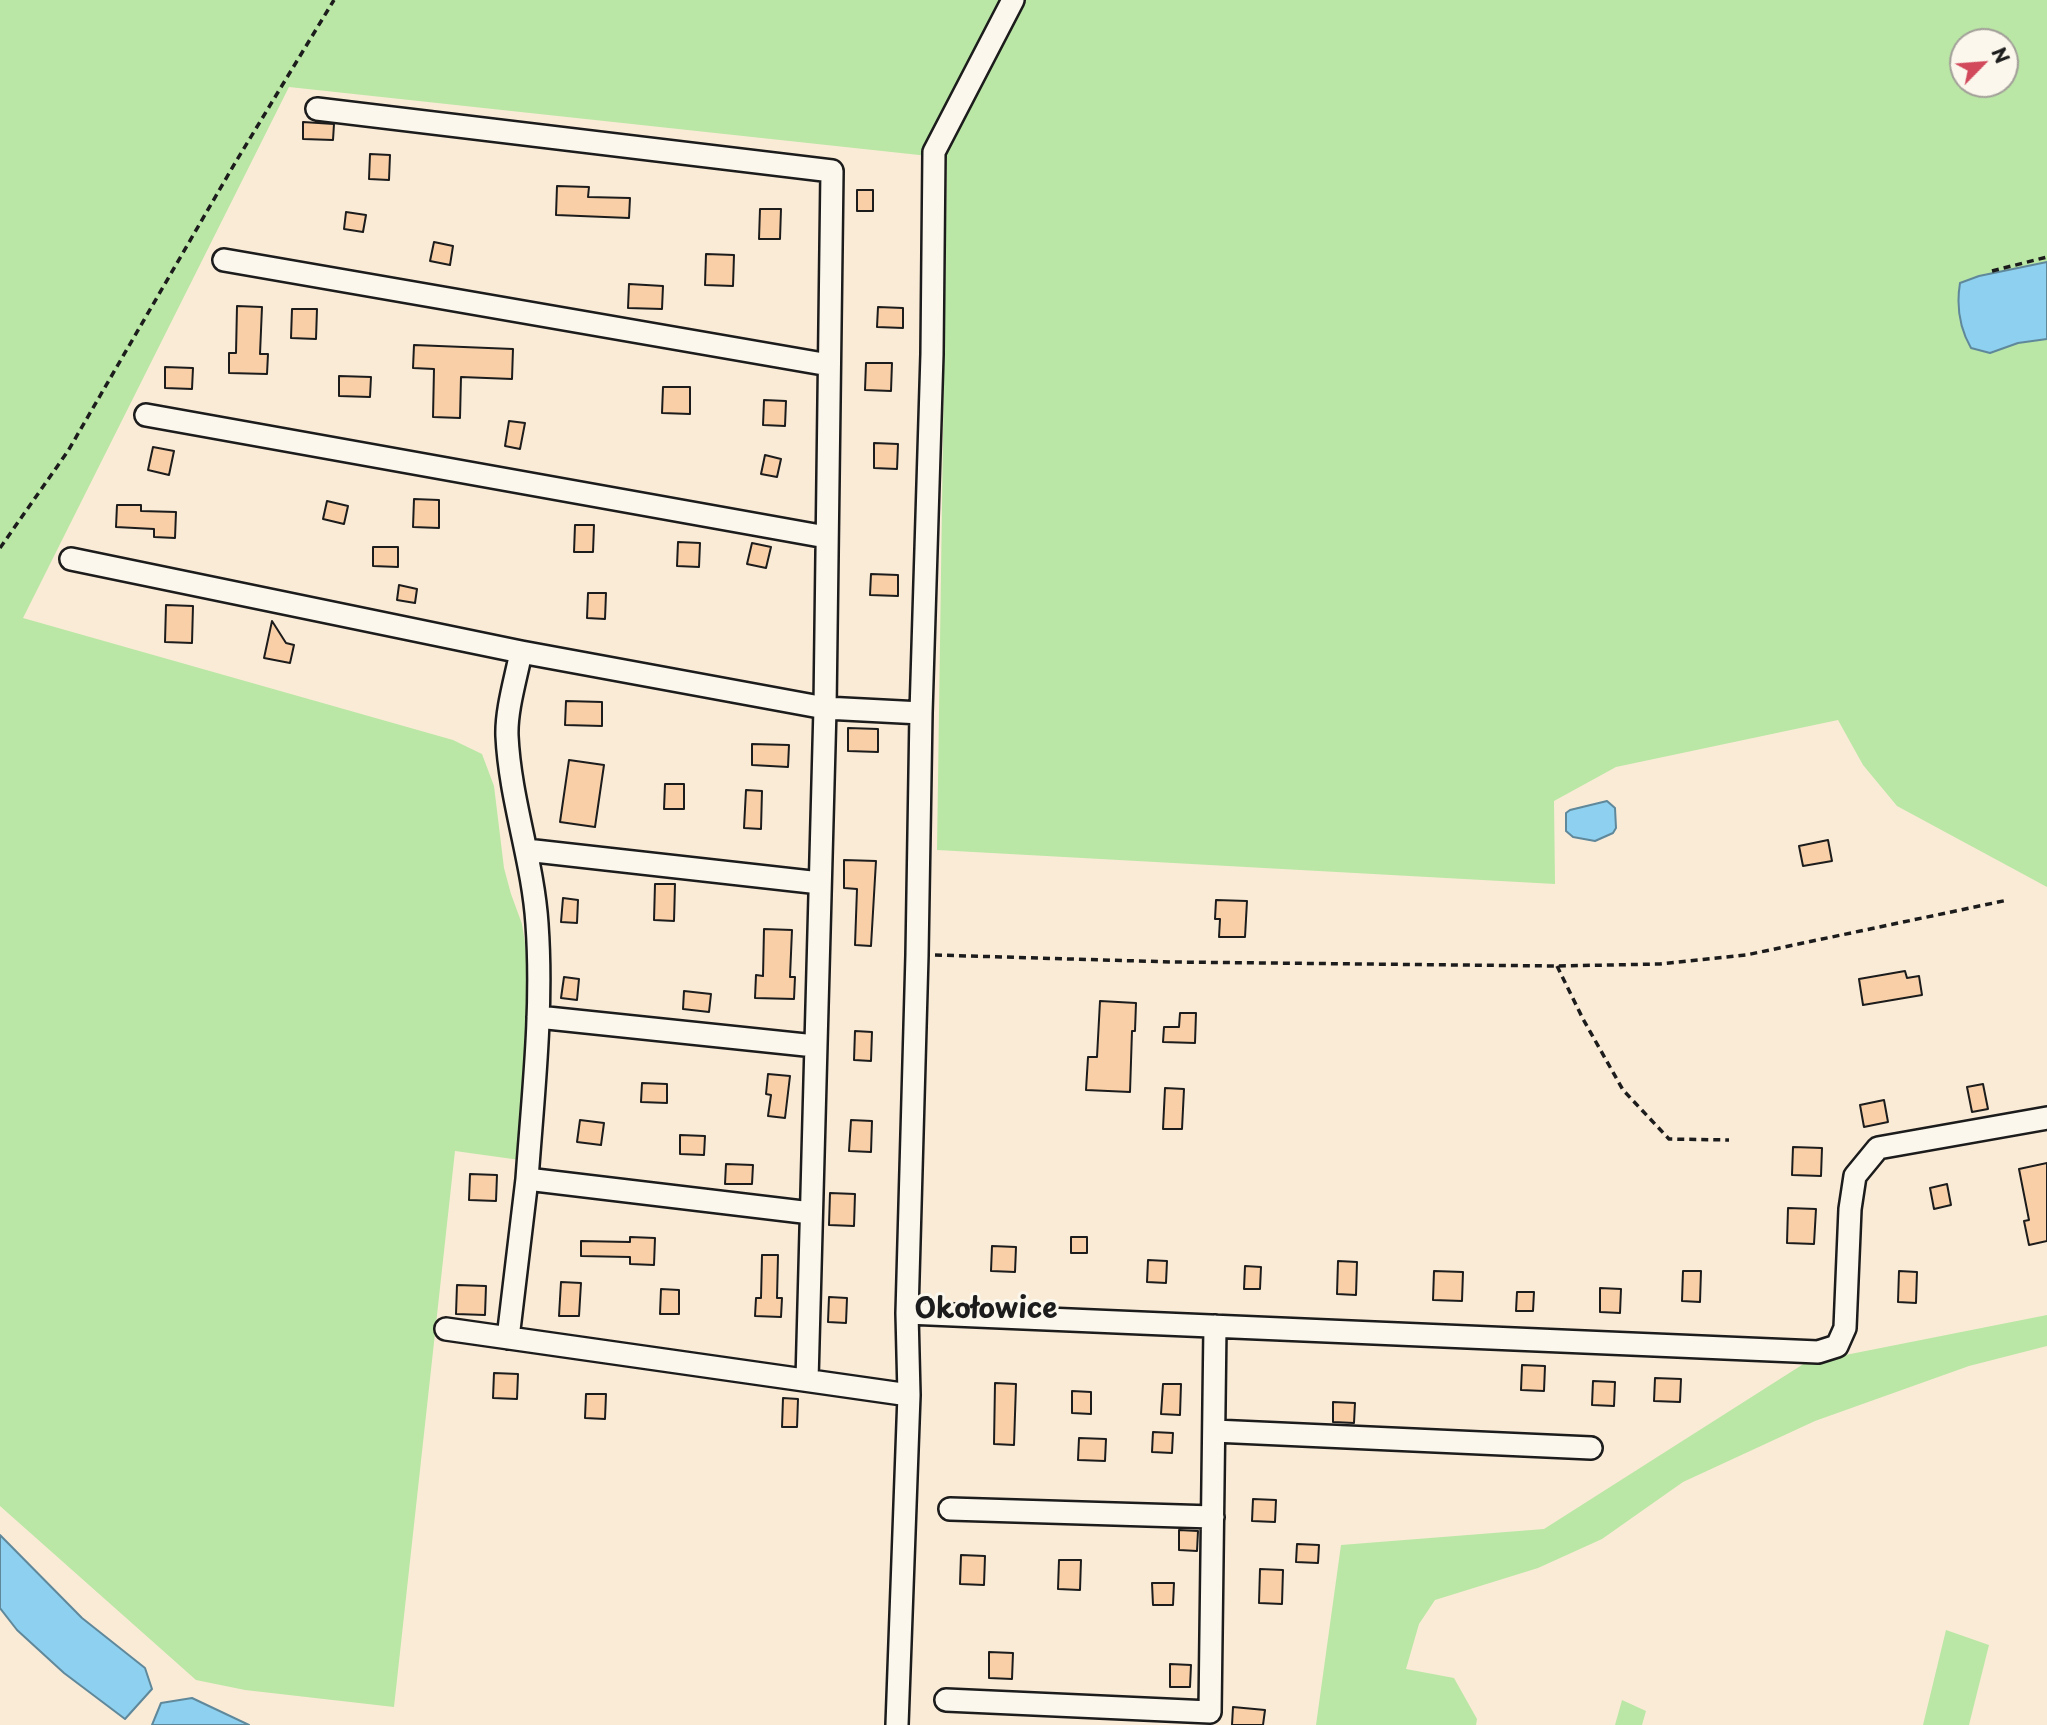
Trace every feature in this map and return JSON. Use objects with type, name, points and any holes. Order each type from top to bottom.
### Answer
[{"type":"street","points":[[897,1725],[909,1395],[907,1313],[932,354],[934,152],[1013,0]]},
{"type":"street","points":[[317,109],[832,171],[825,708],[807,1380]]},
{"type":"street","points":[[225,260],[829,366]]},
{"type":"street","points":[[146,415],[826,537]]},
{"type":"street","points":[[72,559],[521,652],[825,708],[921,713]]},
{"type":"street","points":[[508,1338],[527,1179],[538,1017],[537,923],[526,850],[515,803],[507,733],[521,652]]},
{"type":"street","points":[[526,850],[820,883]]},
{"type":"street","points":[[538,1017],[815,1046]]},
{"type":"street","points":[[907,1313],[1818,1352],[1837,1346],[1844,1328],[1850,1209],[1855,1176],[1878,1148],[2047,1118]]},
{"type":"street","points":[[527,1179],[811,1213]]},
{"type":"street","points":[[946,1700],[1210,1712],[1215,1326]]},
{"type":"street","points":[[446,1329],[909,1395]]},
{"type":"street","points":[[1214,1431],[1591,1448]]},
{"type":"street","points":[[950,1509],[1213,1517]]},
{"type":"path","points":[[0,548],[68,451],[235,163],[334,0]]},
{"type":"path","points":[[1992,271],[2047,257]]},
{"type":"path","points":[[917,955],[1173,962],[1557,966],[1660,964],[1746,955],[2008,900]]},
{"type":"path","points":[[1557,966],[1623,1090],[1669,1139],[1729,1140]]},
{"type":"green space","points":[[0,0],[2047,0],[2047,887],[1897,806],[1863,765],[1838,720],[1616,767],[1554,801],[1555,884],[937,850],[947,158],[289,87],[23,618],[453,740],[482,754],[494,786],[504,868],[522,924],[527,956],[528,1046],[520,1160],[455,1151],[394,1707],[245,1690],[196,1680],[0,1506]]},
{"type":"green space","points":[[2047,1315],[2047,1346],[1969,1366],[1815,1421],[1683,1482],[1602,1539],[1538,1568],[1435,1600],[1419,1624],[1406,1669],[1454,1678],[1477,1719],[1476,1725],[1316,1725],[1341,1545],[1544,1529],[1805,1363]]},
{"type":"green space","points":[[1946,1630],[1989,1645],[1969,1725],[1923,1725]]},
{"type":"green space","points":[[1622,1700],[1646,1711],[1642,1725],[1615,1725]]},
{"type":"water","points":[[2047,262],[2047,339],[2018,343],[1990,353],[1971,348],[1959,317],[1960,283],[1979,276]]},
{"type":"water","points":[[1607,801],[1615,808],[1616,828],[1613,833],[1595,841],[1573,837],[1566,831],[1566,813],[1570,810]]},
{"type":"water","points":[[0,1535],[82,1618],[145,1668],[152,1689],[125,1719],[64,1673],[17,1630],[0,1608]]},
{"type":"water","points":[[192,1698],[249,1725],[152,1725],[161,1703]]},
{"type":"building","points":[[303,122],[334,124],[333,140],[303,139]]},
{"type":"building","points":[[370,154],[390,155],[389,180],[369,179]]},
{"type":"building","points":[[557,186],[589,187],[588,197],[630,198],[629,218],[556,215]]},
{"type":"building","points":[[857,190],[873,190],[873,211],[857,211]]},
{"type":"building","points":[[760,209],[781,209],[780,239],[759,239]]},
{"type":"building","points":[[346,212],[366,215],[363,232],[344,229]]},
{"type":"building","points":[[434,242],[453,246],[450,265],[430,261]]},
{"type":"building","points":[[706,254],[734,255],[733,286],[705,285]]},
{"type":"building","points":[[629,284],[663,286],[662,309],[628,308]]},
{"type":"building","points":[[237,306],[262,307],[260,354],[268,354],[267,374],[229,373],[229,353],[236,353]]},
{"type":"building","points":[[878,307],[903,308],[903,328],[877,327]]},
{"type":"building","points":[[292,309],[317,309],[316,339],[291,338]]},
{"type":"building","points":[[414,345],[513,349],[512,379],[461,377],[460,418],[433,417],[434,369],[413,368]]},
{"type":"building","points":[[866,363],[892,363],[891,391],[865,390]]},
{"type":"building","points":[[165,367],[193,368],[192,389],[165,388]]},
{"type":"building","points":[[339,376],[371,377],[370,397],[339,396]]},
{"type":"building","points":[[663,387],[690,387],[690,414],[662,413]]},
{"type":"building","points":[[764,400],[786,401],[785,426],[763,425]]},
{"type":"building","points":[[509,421],[525,423],[520,449],[505,446]]},
{"type":"building","points":[[874,443],[898,444],[897,469],[874,468]]},
{"type":"building","points":[[153,447],[174,451],[169,475],[148,470]]},
{"type":"building","points":[[765,455],[781,459],[777,477],[761,474]]},
{"type":"building","points":[[414,499],[439,500],[439,528],[413,527]]},
{"type":"building","points":[[327,501],[348,506],[344,524],[323,519]]},
{"type":"building","points":[[117,505],[141,505],[141,511],[176,512],[175,538],[154,537],[154,529],[116,527]]},
{"type":"building","points":[[575,525],[594,525],[593,552],[574,552]]},
{"type":"building","points":[[678,542],[700,543],[699,567],[677,566]]},
{"type":"building","points":[[752,543],[771,547],[766,568],[747,564]]},
{"type":"building","points":[[373,547],[398,547],[398,567],[373,566]]},
{"type":"building","points":[[871,574],[898,575],[898,596],[870,595]]},
{"type":"building","points":[[399,585],[417,589],[415,603],[397,600]]},
{"type":"building","points":[[588,593],[606,593],[605,619],[587,618]]},
{"type":"building","points":[[166,605],[193,606],[192,643],[165,642]]},
{"type":"building","points":[[272,621],[286,643],[294,645],[290,663],[264,658]]},
{"type":"building","points":[[566,701],[602,702],[602,726],[565,725]]},
{"type":"building","points":[[848,728],[878,729],[878,752],[848,751]]},
{"type":"building","points":[[752,744],[789,745],[788,767],[752,765]]},
{"type":"building","points":[[569,760],[604,765],[595,827],[560,822]]},
{"type":"building","points":[[665,784],[684,784],[684,809],[664,809]]},
{"type":"building","points":[[746,790],[762,791],[761,829],[744,828]]},
{"type":"building","points":[[1828,840],[1832,861],[1803,866],[1799,846]]},
{"type":"building","points":[[844,860],[876,861],[871,946],[855,945],[857,889],[844,888]]},
{"type":"building","points":[[655,884],[675,884],[674,921],[654,920]]},
{"type":"building","points":[[563,898],[578,900],[577,923],[561,922]]},
{"type":"building","points":[[1216,900],[1247,901],[1245,937],[1219,937],[1220,919],[1215,919]]},
{"type":"building","points":[[764,929],[792,930],[790,977],[795,977],[794,999],[755,998],[756,975],[763,976]]},
{"type":"building","points":[[1905,971],[1907,978],[1919,976],[1922,995],[1863,1005],[1859,979]]},
{"type":"building","points":[[564,977],[579,979],[577,1000],[561,998]]},
{"type":"building","points":[[684,991],[711,994],[709,1012],[683,1009]]},
{"type":"building","points":[[1100,1001],[1136,1003],[1135,1031],[1132,1031],[1130,1092],[1086,1090],[1088,1057],[1097,1057]]},
{"type":"building","points":[[1180,1013],[1196,1013],[1195,1043],[1163,1042],[1164,1027],[1179,1027]]},
{"type":"building","points":[[855,1031],[872,1032],[871,1061],[854,1060]]},
{"type":"building","points":[[768,1074],[790,1076],[785,1118],[768,1116],[771,1095],[766,1094]]},
{"type":"building","points":[[642,1083],[667,1084],[667,1103],[641,1102]]},
{"type":"building","points":[[1983,1084],[1988,1109],[1972,1112],[1967,1087]]},
{"type":"building","points":[[1165,1088],[1184,1089],[1182,1129],[1163,1129]]},
{"type":"building","points":[[1884,1100],[1888,1122],[1864,1127],[1860,1105]]},
{"type":"building","points":[[580,1120],[604,1123],[601,1145],[577,1142]]},
{"type":"building","points":[[851,1120],[872,1121],[871,1152],[849,1151]]},
{"type":"building","points":[[680,1135],[705,1136],[704,1155],[680,1154]]},
{"type":"building","points":[[1793,1147],[1822,1148],[1821,1176],[1792,1175]]},
{"type":"building","points":[[2047,1163],[2047,1241],[2029,1245],[2024,1221],[2029,1220],[2019,1169]]},
{"type":"building","points":[[726,1164],[753,1165],[752,1184],[725,1184]]},
{"type":"building","points":[[470,1174],[497,1175],[496,1201],[469,1200]]},
{"type":"building","points":[[1947,1184],[1951,1205],[1934,1209],[1930,1188]]},
{"type":"building","points":[[830,1193],[855,1194],[854,1226],[829,1225]]},
{"type":"building","points":[[1788,1208],[1816,1209],[1814,1244],[1787,1243]]},
{"type":"building","points":[[630,1237],[655,1238],[654,1265],[630,1264],[630,1257],[581,1256],[581,1241],[630,1242]]},
{"type":"building","points":[[1071,1237],[1087,1237],[1087,1253],[1071,1253]]},
{"type":"building","points":[[992,1246],[1016,1247],[1015,1272],[991,1271]]},
{"type":"building","points":[[762,1255],[778,1255],[777,1298],[782,1298],[781,1317],[755,1316],[756,1298],[761,1298]]},
{"type":"building","points":[[1148,1260],[1167,1261],[1166,1283],[1147,1282]]},
{"type":"building","points":[[1338,1261],[1357,1262],[1356,1295],[1337,1294]]},
{"type":"building","points":[[1245,1266],[1261,1267],[1260,1289],[1244,1289]]},
{"type":"building","points":[[1434,1271],[1463,1272],[1462,1301],[1433,1300]]},
{"type":"building","points":[[1683,1271],[1701,1271],[1700,1302],[1682,1301]]},
{"type":"building","points":[[1899,1271],[1917,1272],[1916,1303],[1898,1302]]},
{"type":"building","points":[[561,1282],[581,1283],[579,1316],[559,1316]]},
{"type":"building","points":[[457,1285],[486,1286],[485,1315],[456,1314]]},
{"type":"building","points":[[1600,1288],[1621,1289],[1620,1313],[1600,1312]]},
{"type":"building","points":[[661,1289],[679,1290],[679,1314],[660,1314]]},
{"type":"building","points":[[1517,1292],[1534,1292],[1533,1311],[1516,1311]]},
{"type":"building","points":[[829,1297],[847,1298],[846,1323],[828,1322]]},
{"type":"building","points":[[1522,1365],[1545,1366],[1544,1391],[1521,1390]]},
{"type":"building","points":[[494,1373],[518,1374],[517,1399],[493,1398]]},
{"type":"building","points":[[1655,1378],[1681,1379],[1680,1402],[1654,1401]]},
{"type":"building","points":[[1593,1381],[1615,1382],[1614,1406],[1592,1405]]},
{"type":"building","points":[[995,1383],[1016,1384],[1014,1445],[994,1444]]},
{"type":"building","points":[[1163,1384],[1181,1384],[1180,1415],[1161,1414]]},
{"type":"building","points":[[1072,1391],[1091,1392],[1091,1414],[1072,1413]]},
{"type":"building","points":[[586,1394],[606,1394],[605,1419],[585,1418]]},
{"type":"building","points":[[783,1398],[798,1399],[797,1427],[782,1427]]},
{"type":"building","points":[[1333,1402],[1355,1403],[1354,1423],[1333,1422]]},
{"type":"building","points":[[1153,1432],[1173,1433],[1172,1453],[1152,1452]]},
{"type":"building","points":[[1079,1438],[1106,1439],[1105,1461],[1078,1460]]},
{"type":"building","points":[[1253,1499],[1276,1500],[1275,1522],[1252,1521]]},
{"type":"building","points":[[1179,1530],[1198,1531],[1197,1551],[1179,1550]]},
{"type":"building","points":[[1297,1544],[1319,1545],[1318,1563],[1296,1562]]},
{"type":"building","points":[[961,1555],[985,1556],[984,1585],[960,1584]]},
{"type":"building","points":[[1059,1560],[1081,1560],[1080,1590],[1058,1589]]},
{"type":"building","points":[[1260,1569],[1283,1570],[1282,1604],[1259,1603]]},
{"type":"building","points":[[1152,1583],[1174,1583],[1173,1605],[1153,1605]]},
{"type":"building","points":[[989,1652],[1013,1653],[1012,1679],[989,1678]]},
{"type":"building","points":[[1170,1664],[1191,1665],[1190,1687],[1170,1687]]},
{"type":"building","points":[[1233,1707],[1265,1710],[1263,1725],[1232,1725]]},
{"type":"district","name":"Okołowice","points":[[986,1310]]}]
